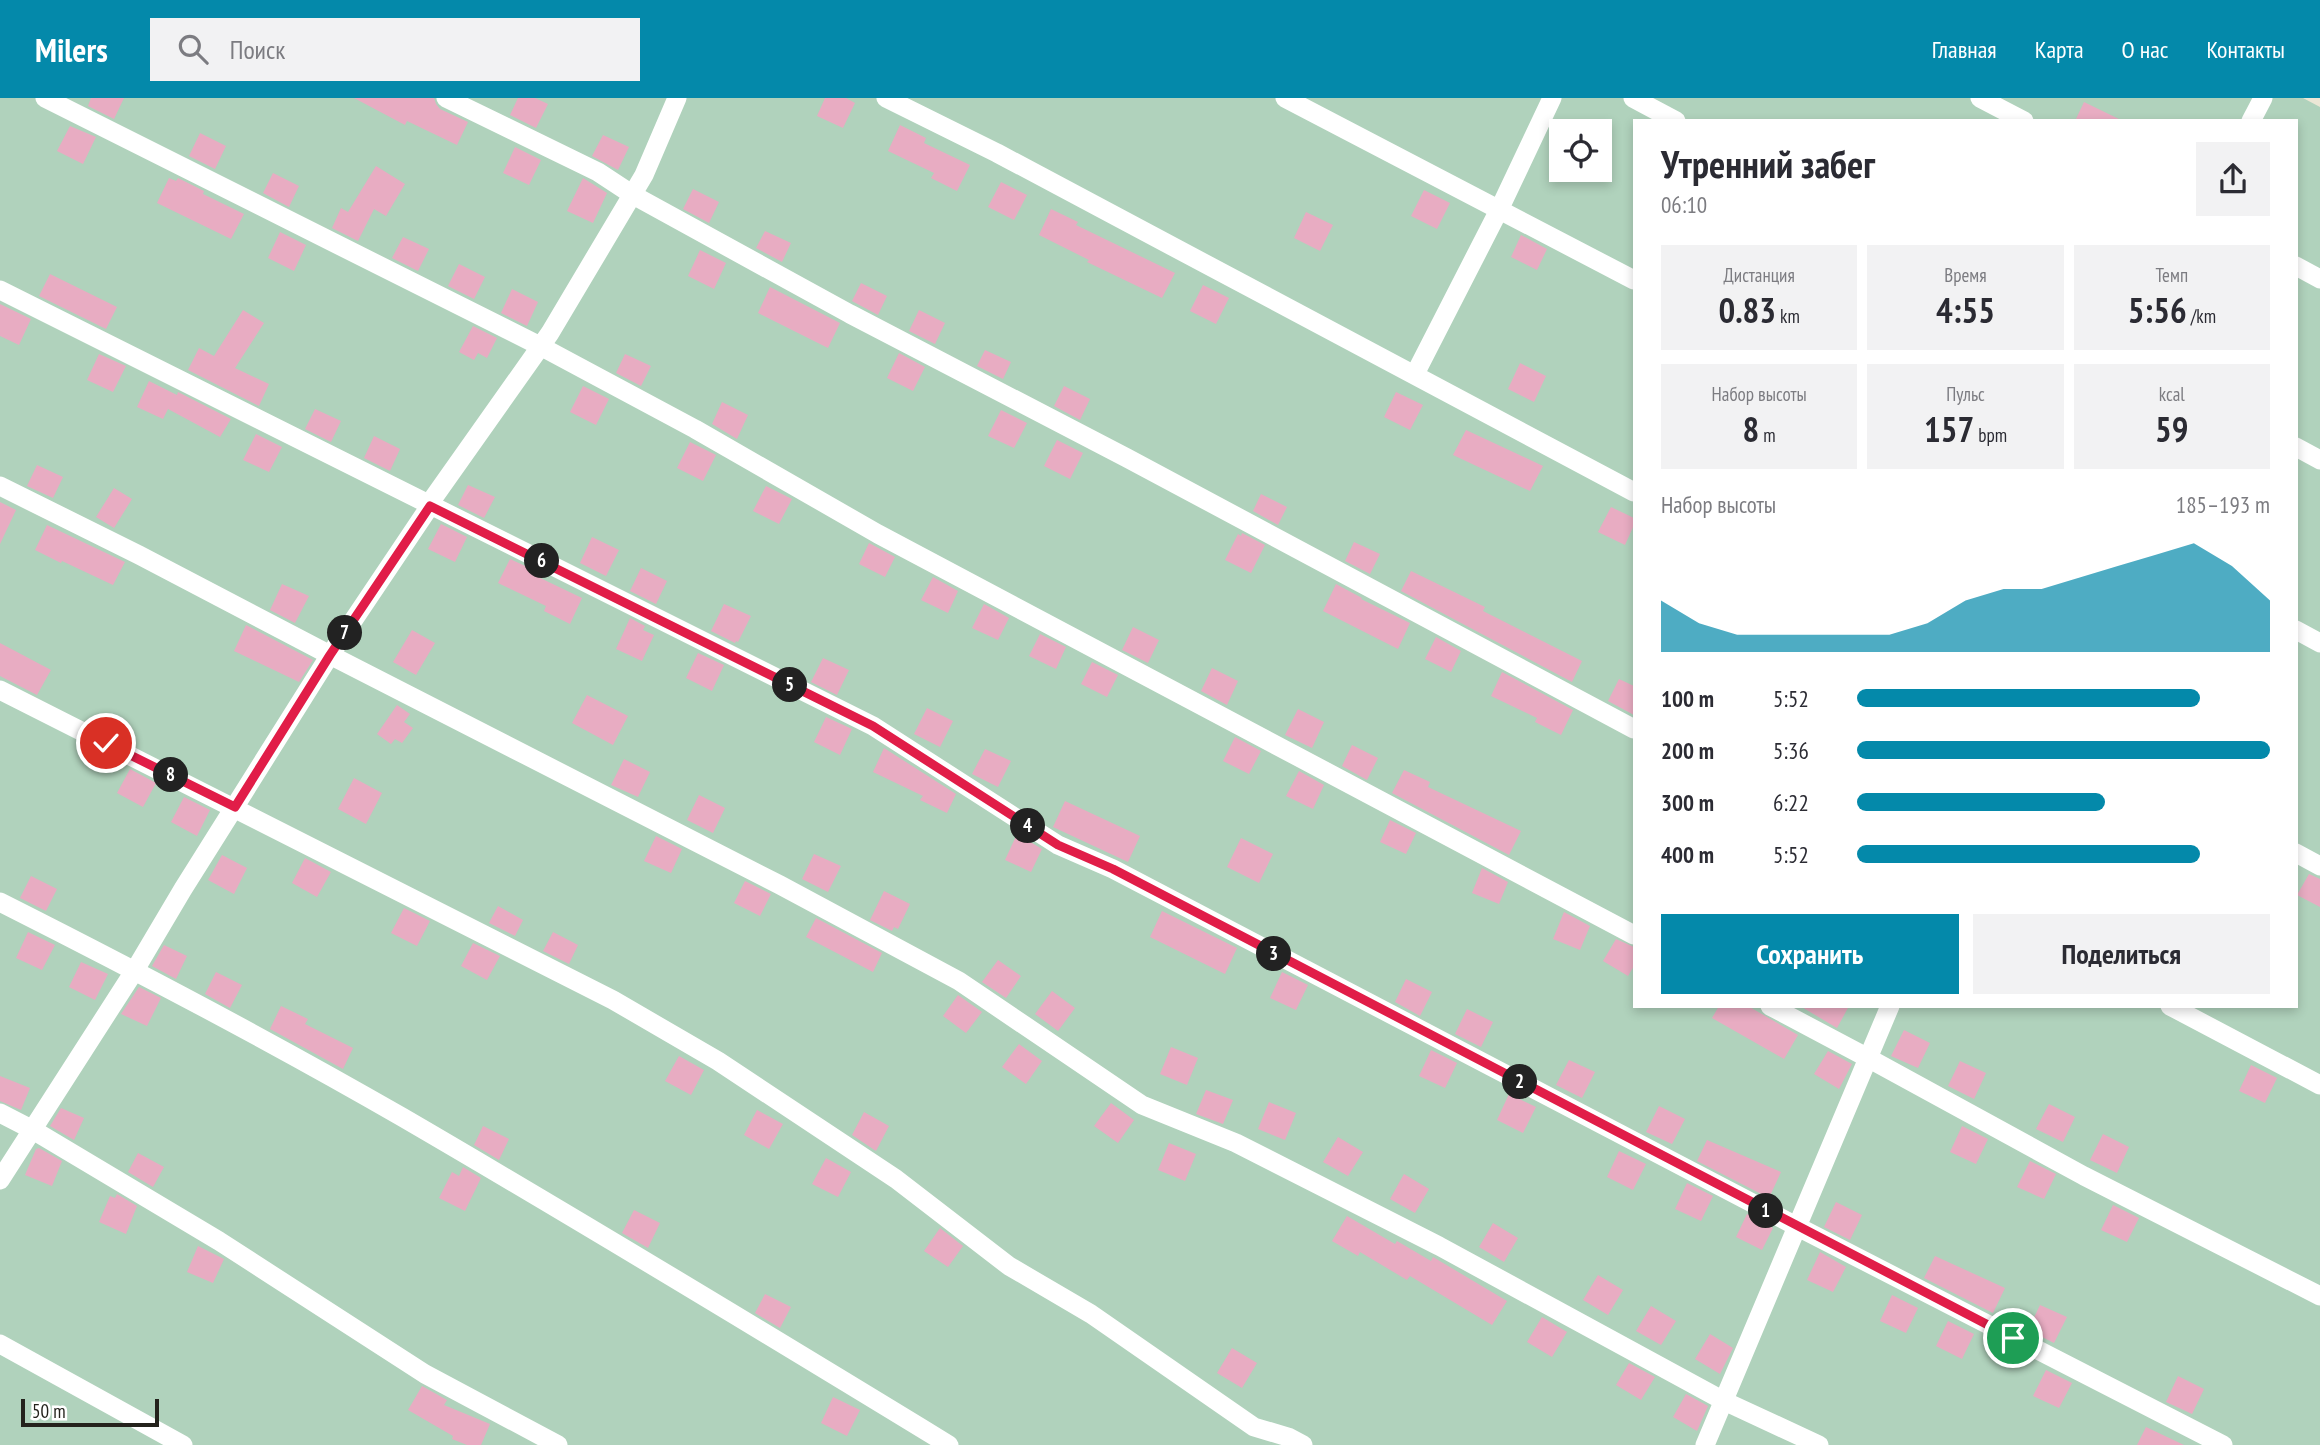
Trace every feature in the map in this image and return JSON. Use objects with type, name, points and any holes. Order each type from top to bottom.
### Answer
[{"type":"street","points":[[45,98],[540,346],[695,429],[890,540],[1633,934]]},
{"type":"street","points":[[446,98],[598,173],[632,195],[850,314],[1633,728]]},
{"type":"street","points":[[0,1180],[135,970],[330,655],[434,497],[540,346],[644,175],[677,98]]},
{"type":"street","points":[[886,98],[997,153],[1633,491]]},
{"type":"street","points":[[1285,98],[1633,279]]},
{"type":"street","points":[[1415,374],[1499,210],[1552,98]]},
{"type":"street","points":[[1633,98],[1672,119]]},
{"type":"street","points":[[1980,98],[2020,119]]},
{"type":"street","points":[[2253,119],[2263,98]]},
{"type":"street","points":[[2298,267],[2320,279]]},
{"type":"street","points":[[0,290],[873,726],[1058,845],[1113,869],[1798,1227],[2223,1445]]},
{"type":"street","points":[[2298,448],[2320,460]]},
{"type":"street","points":[[0,486],[780,885],[959,981],[1142,1105],[1236,1143],[1296,1173],[1439,1246],[1724,1401],[1819,1445]]},
{"type":"street","points":[[2298,631],[2320,643]]},
{"type":"street","points":[[0,690],[613,1000],[718,1061],[896,1179],[1009,1266],[1091,1314],[1254,1427],[1288,1437],[1303,1445]]},
{"type":"street","points":[[2298,854],[2320,866]]},
{"type":"street","points":[[0,902],[135,970],[400,1116],[948,1445]]},
{"type":"street","points":[[1774,1008],[2084,1176],[2320,1296]]},
{"type":"street","points":[[1705,1445],[1889,1008]]},
{"type":"street","points":[[2174,1008],[2320,1085]]},
{"type":"street","points":[[0,1113],[219,1241],[425,1374],[558,1445]]},
{"type":"street","points":[[0,1344],[183,1445]]},
{"type":"green space","points":[[0,98],[2303,98],[2320,107],[2320,1445],[0,1445]]},
{"type":"building","points":[[91,98],[124,98],[114,119],[88,106]]},
{"type":"building","points":[[354,98],[434,98],[440,109],[468,122],[457,145],[407,121],[405,125]]},
{"type":"building","points":[[518,98],[535,98],[548,104],[536,128],[510,115]]},
{"type":"building","points":[[825,98],[846,98],[855,103],[843,128],[817,116]]},
{"type":"building","points":[[2084,102],[2119,119],[2076,119]]},
{"type":"building","points":[[900,125],[926,138],[924,143],[970,165],[957,191],[931,178],[934,173],[888,151]]},
{"type":"building","points":[[70,126],[96,137],[83,164],[57,151]]},
{"type":"building","points":[[200,133],[226,146],[215,169],[189,156]]},
{"type":"building","points":[[603,135],[629,147],[618,170],[592,156]]},
{"type":"building","points":[[515,147],[541,160],[529,185],[503,173]]},
{"type":"building","points":[[376,166],[405,184],[386,216],[374,209],[358,241],[332,228],[341,208],[348,212]]},
{"type":"building","points":[[273,173],[299,186],[289,207],[263,193]]},
{"type":"building","points":[[169,178],[176,181],[178,178],[244,214],[231,239],[157,203]]},
{"type":"building","points":[[583,178],[607,193],[593,223],[567,211]]},
{"type":"building","points":[[1001,182],[1027,195],[1014,220],[988,207]]},
{"type":"building","points":[[693,189],[719,202],[709,223],[683,209]]},
{"type":"building","points":[[1424,190],[1450,203],[1437,229],[1411,216]]},
{"type":"building","points":[[1051,209],[1078,222],[1076,225],[1175,273],[1162,298],[1087,262],[1089,260],[1039,235]]},
{"type":"building","points":[[1306,212],[1333,225],[1320,251],[1294,238]]},
{"type":"building","points":[[765,231],[791,243],[782,262],[756,248]]},
{"type":"building","points":[[280,232],[306,245],[294,271],[268,258]]},
{"type":"building","points":[[1521,235],[1547,249],[1537,270],[1511,257]]},
{"type":"building","points":[[403,237],[429,249],[418,271],[392,258]]},
{"type":"building","points":[[700,250],[726,263],[714,289],[688,276]]},
{"type":"building","points":[[459,264],[485,277],[474,299],[448,286]]},
{"type":"building","points":[[50,274],[117,307],[106,329],[39,296]]},
{"type":"building","points":[[861,283],[887,296],[878,315],[852,301]]},
{"type":"building","points":[[1203,285],[1229,298],[1216,324],[1190,311]]},
{"type":"building","points":[[770,287],[840,323],[828,348],[758,313]]},
{"type":"building","points":[[512,289],[538,302],[527,326],[501,313]]},
{"type":"building","points":[[0,304],[31,319],[19,345],[0,336]]},
{"type":"building","points":[[243,310],[264,323],[235,368],[269,384],[259,406],[188,370],[199,348],[214,356]]},
{"type":"building","points":[[919,310],[945,323],[935,344],[909,331]]},
{"type":"building","points":[[473,326],[497,338],[487,358],[478,353],[474,360],[459,352]]},
{"type":"building","points":[[985,350],[1011,362],[1003,379],[977,366]]},
{"type":"building","points":[[899,353],[925,367],[913,391],[887,378]]},
{"type":"building","points":[[99,354],[126,366],[113,392],[87,380]]},
{"type":"building","points":[[625,354],[651,366],[641,386],[616,373]]},
{"type":"building","points":[[1520,363],[1546,376],[1534,402],[1508,389]]},
{"type":"building","points":[[149,381],[177,395],[178,392],[231,419],[220,437],[168,409],[163,419],[137,407]]},
{"type":"building","points":[[583,386],[609,399],[596,425],[570,412]]},
{"type":"building","points":[[1064,386],[1090,399],[1080,420],[1054,406]]},
{"type":"building","points":[[1396,392],[1423,405],[1410,430],[1384,417]]},
{"type":"building","points":[[722,402],[748,415],[737,439],[712,424]]},
{"type":"building","points":[[315,409],[341,421],[331,442],[305,429]]},
{"type":"building","points":[[1001,410],[1027,423],[1014,448],[988,436]]},
{"type":"building","points":[[1466,430],[1543,466],[1530,491],[1453,455]]},
{"type":"building","points":[[256,434],[282,447],[269,472],[243,460]]},
{"type":"building","points":[[374,436],[400,449],[390,471],[364,458]]},
{"type":"building","points":[[1057,440],[1083,453],[1070,479],[1044,466]]},
{"type":"building","points":[[690,442],[716,455],[703,481],[677,468]]},
{"type":"building","points":[[37,465],[63,477],[53,498],[27,486]]},
{"type":"building","points":[[468,485],[495,497],[484,518],[458,505]]},
{"type":"building","points":[[766,486],[792,499],[779,524],[753,511]]},
{"type":"building","points":[[114,488],[132,499],[114,528],[96,517]]},
{"type":"building","points":[[1261,494],[1287,507],[1278,525],[1253,511]]},
{"type":"building","points":[[0,502],[16,510],[0,544]]},
{"type":"building","points":[[1611,507],[1633,518],[1633,527],[1625,545],[1598,532]]},
{"type":"building","points":[[441,524],[467,537],[455,562],[428,549]]},
{"type":"building","points":[[47,525],[125,562],[113,585],[35,550]]},
{"type":"building","points":[[1242,533],[1265,545],[1251,573],[1225,560],[1238,534],[1241,536]]},
{"type":"building","points":[[592,537],[619,550],[606,576],[580,563]]},
{"type":"building","points":[[1354,542],[1380,554],[1370,574],[1345,561]]},
{"type":"building","points":[[869,543],[895,557],[885,577],[859,564]]},
{"type":"building","points":[[510,559],[536,571],[534,575],[582,598],[570,624],[544,611],[546,606],[498,583]]},
{"type":"building","points":[[641,568],[667,581],[656,604],[630,591]]},
{"type":"building","points":[[1411,571],[1485,607],[1483,611],[1582,661],[1572,682],[1401,591]]},
{"type":"building","points":[[933,577],[958,591],[948,613],[921,600]]},
{"type":"building","points":[[282,584],[309,596],[295,623],[270,610]]},
{"type":"building","points":[[1336,584],[1410,623],[1398,649],[1323,611]]},
{"type":"building","points":[[724,604],[751,616],[735,643],[711,631]]},
{"type":"building","points":[[984,604],[1009,618],[998,640],[972,628]]},
{"type":"building","points":[[630,618],[645,626],[643,630],[654,635],[642,661],[616,649]]},
{"type":"building","points":[[246,625],[313,660],[299,682],[234,651]]},
{"type":"building","points":[[1133,627],[1159,640],[1148,663],[1122,650]]},
{"type":"building","points":[[412,630],[435,643],[416,675],[393,662]]},
{"type":"building","points":[[1040,634],[1066,647],[1056,669],[1029,656]]},
{"type":"building","points":[[1436,637],[1461,651],[1451,672],[1425,659]]},
{"type":"building","points":[[0,643],[51,670],[37,695],[0,676]]},
{"type":"building","points":[[698,653],[724,665],[712,691],[686,678]]},
{"type":"building","points":[[823,658],[849,670],[837,695],[811,682]]},
{"type":"building","points":[[1092,662],[1118,675],[1107,697],[1081,684]]},
{"type":"building","points":[[1212,668],[1238,681],[1227,705],[1201,691]]},
{"type":"building","points":[[1502,672],[1573,710],[1561,735],[1535,722],[1537,718],[1491,696]]},
{"type":"building","points":[[1619,679],[1633,686],[1633,714],[1608,701]]},
{"type":"building","points":[[587,695],[628,716],[613,745],[572,723]]},
{"type":"building","points":[[397,705],[410,714],[404,722],[413,728],[402,743],[395,739],[391,744],[377,734]]},
{"type":"building","points":[[927,708],[953,721],[940,747],[914,734]]},
{"type":"building","points":[[1298,709],[1324,722],[1312,748],[1285,735]]},
{"type":"building","points":[[826,717],[852,729],[840,755],[814,742]]},
{"type":"building","points":[[1235,737],[1261,751],[1249,774],[1223,761]]},
{"type":"building","points":[[1352,745],[1378,758],[1367,780],[1342,766]]},
{"type":"building","points":[[884,748],[956,794],[947,813],[920,800],[923,796],[873,772]]},
{"type":"building","points":[[985,749],[1011,761],[998,787],[972,774]]},
{"type":"building","points":[[624,759],[650,772],[638,797],[611,785]]},
{"type":"building","points":[[130,769],[156,783],[143,807],[117,793]]},
{"type":"building","points":[[1404,770],[1430,782],[1428,787],[1521,831],[1509,855],[1392,793]]},
{"type":"building","points":[[1299,771],[1324,785],[1313,809],[1286,796]]},
{"type":"building","points":[[354,778],[382,793],[366,824],[338,809]]},
{"type":"building","points":[[699,795],[725,808],[713,833],[687,820]]},
{"type":"building","points":[[184,797],[210,810],[197,836],[171,822]]},
{"type":"building","points":[[1065,801],[1140,836],[1128,862],[1053,827]]},
{"type":"building","points":[[1390,820],[1416,833],[1406,854],[1380,842]]},
{"type":"building","points":[[1017,834],[1042,849],[1031,872],[1005,860]]},
{"type":"building","points":[[656,836],[682,849],[671,873],[644,861]]},
{"type":"building","points":[[1241,838],[1273,854],[1259,883],[1227,867]]},
{"type":"building","points":[[814,854],[841,866],[828,892],[802,879]]},
{"type":"building","points":[[222,855],[247,868],[234,894],[208,880]]},
{"type":"building","points":[[305,858],[331,872],[317,897],[292,883]]},
{"type":"building","points":[[1482,868],[1508,882],[1499,904],[1472,893]]},
{"type":"building","points":[[2309,874],[2320,879],[2320,907],[2298,893]]},
{"type":"building","points":[[31,876],[57,889],[46,911],[20,898]]},
{"type":"building","points":[[745,881],[771,894],[760,916],[734,903]]},
{"type":"building","points":[[884,891],[910,904],[898,929],[894,927],[892,931],[870,920]]},
{"type":"building","points":[[498,906],[523,920],[515,936],[489,923]]},
{"type":"building","points":[[404,908],[430,921],[417,946],[391,933]]},
{"type":"building","points":[[1162,911],[1237,948],[1225,974],[1150,937]]},
{"type":"building","points":[[1564,912],[1590,926],[1580,950],[1553,939]]},
{"type":"building","points":[[816,918],[882,953],[873,972],[806,937]]},
{"type":"building","points":[[28,932],[55,945],[42,970],[16,958]]},
{"type":"building","points":[[553,932],[578,945],[569,964],[543,951]]},
{"type":"building","points":[[1616,939],[1633,947],[1633,968],[1628,976],[1603,961]]},
{"type":"building","points":[[473,943],[500,956],[487,980],[461,966]]},
{"type":"building","points":[[164,945],[187,956],[176,979],[152,966]]},
{"type":"building","points":[[998,960],[1021,976],[1006,998],[982,982]]},
{"type":"building","points":[[81,962],[108,974],[95,1000],[69,987]]},
{"type":"building","points":[[216,972],[242,985],[230,1008],[205,994]]},
{"type":"building","points":[[1282,972],[1308,985],[1296,1010],[1270,998]]},
{"type":"building","points":[[1406,979],[1432,992],[1420,1016],[1395,1002]]},
{"type":"building","points":[[139,987],[161,998],[147,1026],[121,1014]]},
{"type":"building","points":[[1052,991],[1075,1008],[1058,1031],[1035,1014]]},
{"type":"building","points":[[958,995],[982,1012],[966,1033],[943,1016]]},
{"type":"building","points":[[281,1006],[308,1019],[305,1024],[353,1048],[343,1069],[270,1029]]},
{"type":"building","points":[[1718,1008],[1751,1008],[1798,1035],[1784,1059],[1712,1018]]},
{"type":"building","points":[[1803,1008],[1848,1008],[1837,1028]]},
{"type":"building","points":[[1467,1009],[1493,1022],[1481,1047],[1455,1034]]},
{"type":"building","points":[[1904,1030],[1930,1043],[1918,1068],[1891,1056]]},
{"type":"building","points":[[1019,1044],[1042,1061],[1026,1084],[1002,1067]]},
{"type":"building","points":[[1171,1047],[1198,1058],[1187,1085],[1160,1074]]},
{"type":"building","points":[[1431,1050],[1457,1063],[1445,1088],[1419,1076]]},
{"type":"building","points":[[1828,1051],[1852,1064],[1839,1089],[1814,1074]]},
{"type":"building","points":[[679,1056],[704,1070],[691,1095],[665,1081]]},
{"type":"building","points":[[1569,1060],[1595,1072],[1582,1098],[1556,1085]]},
{"type":"building","points":[[1960,1061],[1986,1073],[1974,1099],[1948,1086]]},
{"type":"building","points":[[2251,1065],[2277,1078],[2265,1103],[2239,1091]]},
{"type":"building","points":[[0,1076],[30,1088],[21,1110],[0,1101]]},
{"type":"building","points":[[1206,1090],[1233,1100],[1223,1124],[1196,1114]]},
{"type":"building","points":[[1509,1094],[1536,1107],[1523,1133],[1497,1120]]},
{"type":"building","points":[[1269,1102],[1296,1113],[1285,1140],[1258,1129]]},
{"type":"building","points":[[1111,1103],[1134,1120],[1118,1143],[1094,1126]]},
{"type":"building","points":[[2049,1104],[2075,1117],[2063,1142],[2036,1129]]},
{"type":"building","points":[[1659,1106],[1685,1119],[1672,1144],[1646,1132]]},
{"type":"building","points":[[61,1108],[84,1118],[74,1140],[50,1126]]},
{"type":"building","points":[[757,1110],[783,1124],[769,1149],[744,1135]]},
{"type":"building","points":[[864,1112],[889,1126],[876,1151],[852,1135]]},
{"type":"building","points":[[483,1126],[509,1139],[499,1160],[474,1145]]},
{"type":"building","points":[[1962,1126],[1988,1139],[1976,1164],[1950,1152]]},
{"type":"building","points":[[2103,1134],[2129,1147],[2117,1173],[2090,1160]]},
{"type":"building","points":[[1338,1137],[1363,1152],[1348,1176],[1323,1162]]},
{"type":"building","points":[[1707,1140],[1781,1172],[1769,1198],[1697,1161]]},
{"type":"building","points":[[1169,1143],[1196,1154],[1185,1181],[1158,1170]]},
{"type":"building","points":[[39,1148],[62,1161],[52,1186],[25,1175],[36,1149]]},
{"type":"building","points":[[1619,1151],[1646,1164],[1633,1190],[1607,1177]]},
{"type":"building","points":[[138,1153],[164,1167],[153,1187],[128,1172]]},
{"type":"building","points":[[826,1158],[851,1172],[838,1197],[812,1184]]},
{"type":"building","points":[[2030,1161],[2056,1174],[2044,1199],[2017,1187]]},
{"type":"building","points":[[463,1167],[481,1178],[465,1211],[439,1198],[452,1172],[459,1176]]},
{"type":"building","points":[[1404,1174],[1429,1189],[1415,1213],[1390,1199]]},
{"type":"building","points":[[1687,1183],[1713,1196],[1701,1221],[1675,1209]]},
{"type":"building","points":[[117,1194],[137,1206],[126,1234],[99,1222],[110,1196],[115,1198]]},
{"type":"building","points":[[1836,1202],[1862,1215],[1850,1240],[1824,1227]]},
{"type":"building","points":[[2113,1205],[2139,1218],[2127,1242],[2101,1230]]},
{"type":"building","points":[[634,1210],[660,1223],[648,1248],[622,1233]]},
{"type":"building","points":[[1747,1214],[1773,1228],[1762,1250],[1736,1237]]},
{"type":"building","points":[[1347,1216],[1395,1244],[1397,1241],[1431,1261],[1433,1257],[1507,1301],[1492,1325],[1410,1276],[1407,1280],[1360,1252],[1358,1256],[1332,1241]]},
{"type":"building","points":[[1493,1223],[1518,1238],[1504,1262],[1479,1247]]},
{"type":"building","points":[[940,1228],[963,1246],[948,1267],[924,1251]]},
{"type":"building","points":[[198,1246],[224,1259],[213,1283],[187,1272]]},
{"type":"building","points":[[1820,1252],[1846,1267],[1833,1292],[1807,1280]]},
{"type":"building","points":[[1935,1256],[2005,1288],[1993,1313],[1924,1278]]},
{"type":"building","points":[[1598,1275],[1623,1290],[1608,1315],[1583,1300]]},
{"type":"building","points":[[765,1294],[791,1307],[780,1328],[755,1313]]},
{"type":"building","points":[[1892,1295],[1918,1308],[1906,1333],[1880,1321]]},
{"type":"building","points":[[2040,1305],[2067,1317],[2054,1343],[2028,1330]]},
{"type":"building","points":[[1651,1306],[1676,1321],[1661,1345],[1636,1331]]},
{"type":"building","points":[[1542,1317],[1567,1332],[1552,1357],[1527,1342]]},
{"type":"building","points":[[1948,1321],[1974,1334],[1962,1359],[1936,1346]]},
{"type":"building","points":[[1710,1334],[1733,1348],[1720,1374],[1695,1359]]},
{"type":"building","points":[[1232,1348],[1257,1363],[1242,1388],[1217,1373]]},
{"type":"building","points":[[1629,1363],[1655,1377],[1641,1400],[1616,1385]]},
{"type":"building","points":[[2046,1370],[2072,1383],[2059,1408],[2033,1396]]},
{"type":"building","points":[[2178,1376],[2204,1389],[2192,1414],[2166,1402]]},
{"type":"building","points":[[422,1386],[447,1400],[444,1405],[490,1424],[481,1445],[467,1445],[452,1439],[453,1436],[408,1410]]},
{"type":"building","points":[[1686,1394],[1708,1406],[1697,1431],[1673,1417]]},
{"type":"building","points":[[833,1397],[860,1410],[847,1436],[821,1423]]},
{"type":"building","points":[[2146,1427],[2184,1445],[2137,1445]]},
{"type":"route","points":[[106,743],[235,807],[330,655],[430,506],[873,726],[1058,845],[1113,869],[2013,1338]]}]
